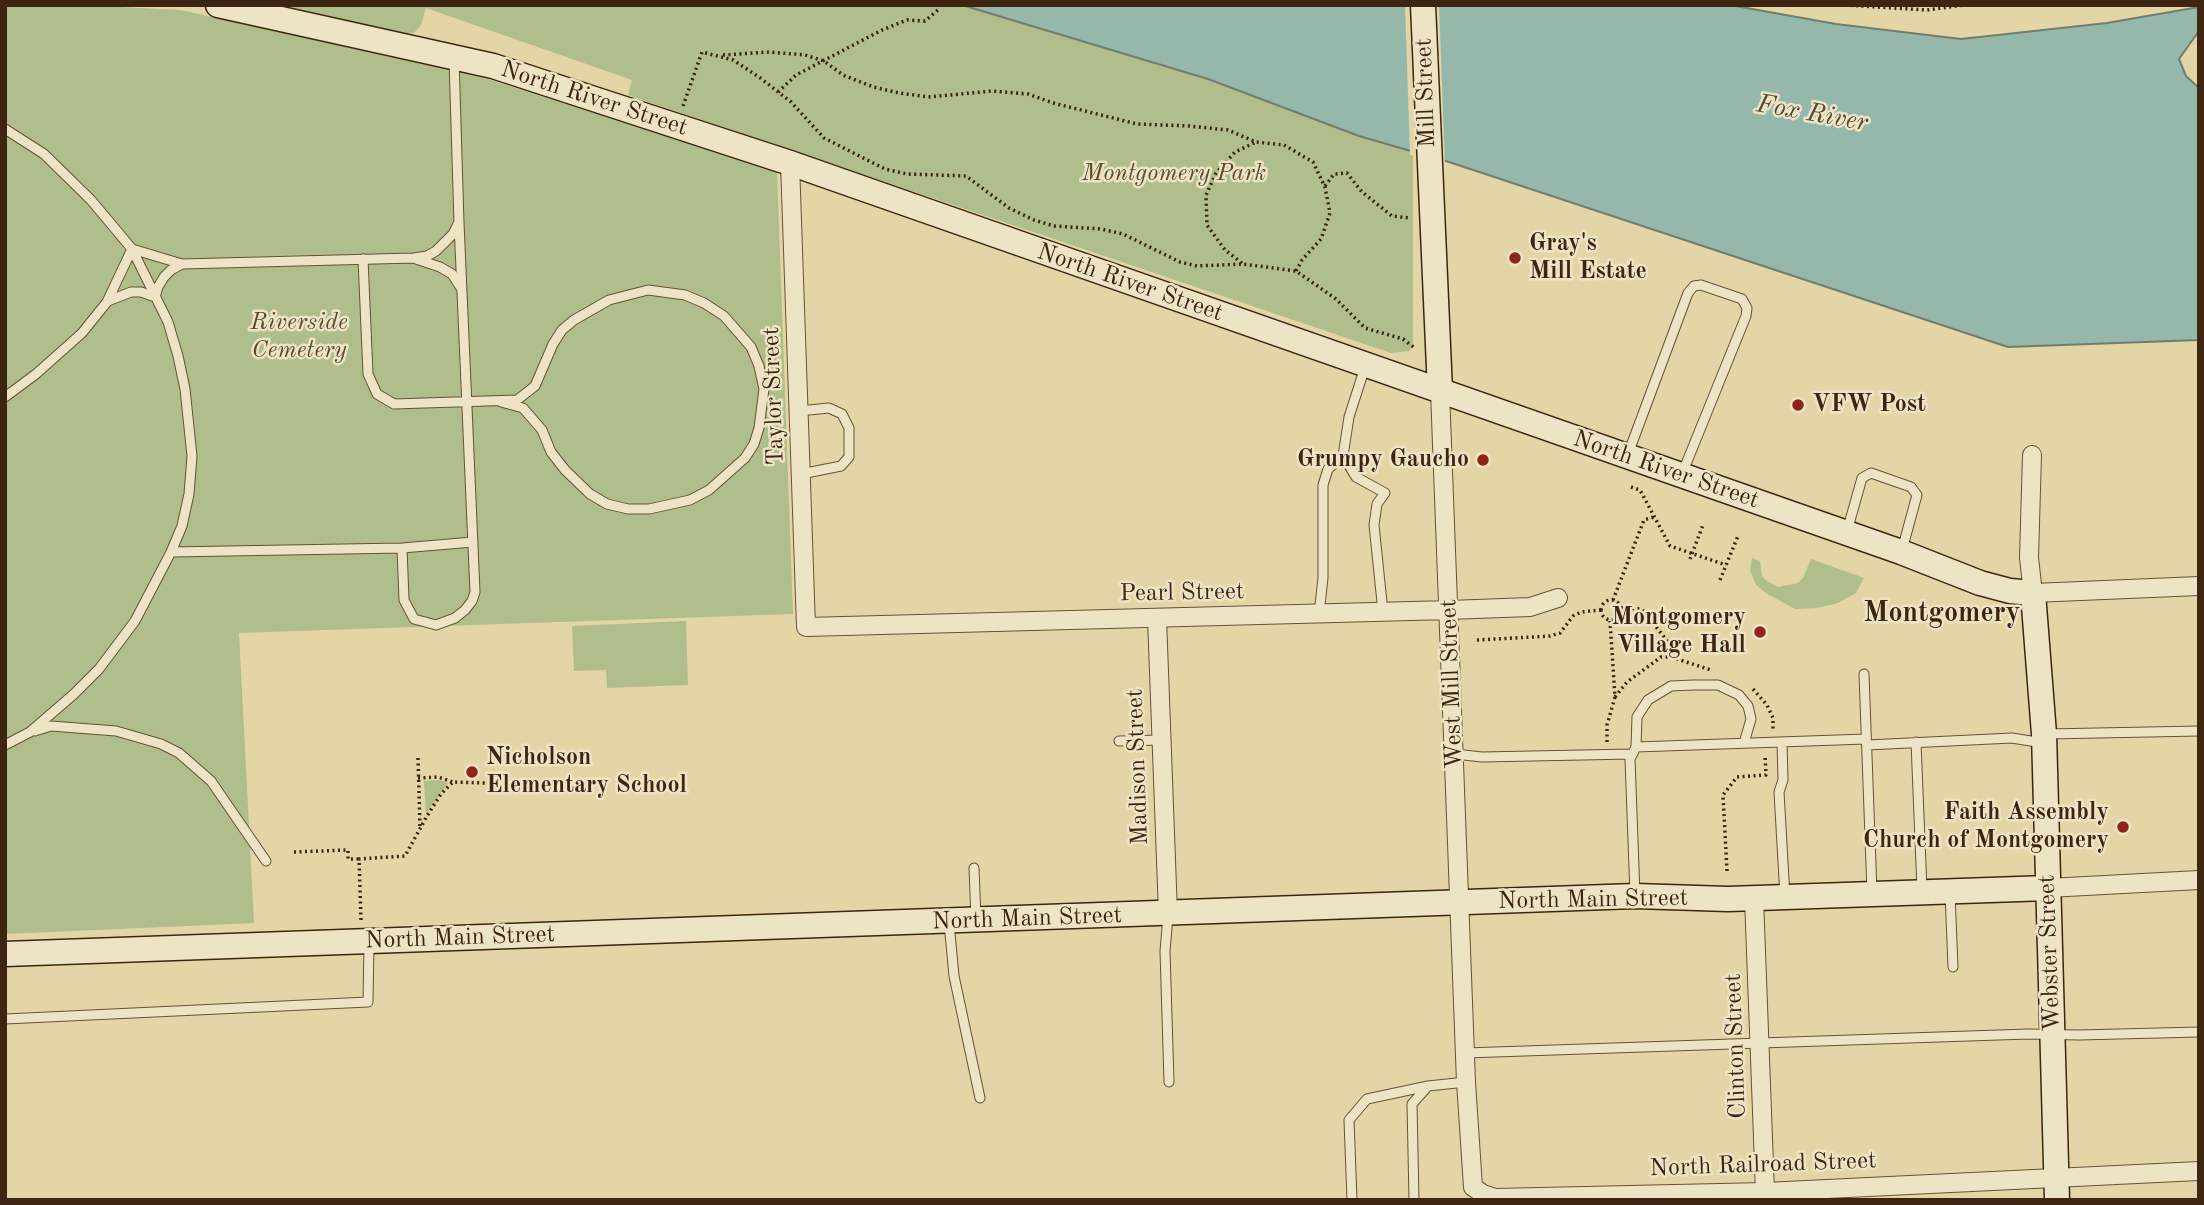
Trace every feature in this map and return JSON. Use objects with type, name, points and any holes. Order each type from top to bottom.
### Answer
[{"type":"street","name":"North River Street","points":[[218,5],[494,66],[790,163],[1901,552],[1980,583],[2010,591],[2033,593]]},
{"type":"street","name":"Mill Street","points":[[1423,5],[1430,181]]},
{"type":"street","name":"Taylor Street","points":[[790,163],[806,627]]},
{"type":"street","name":"West Mill Street","points":[[1430,181],[1450,610],[1466,1082],[1473,1187]]},
{"type":"street","name":"Webster Street","points":[[2032,455],[2029,558],[2044,739],[2057,1189]]},
{"type":"street","points":[[2033,593],[2199,586]]},
{"type":"street","name":"Pearl Street","points":[[806,627],[1530,607],[1558,598]]},
{"type":"street","name":"Madison Street","points":[[1157,618],[1168,914]]},
{"type":"street","points":[[2048,888],[2199,880]]},
{"type":"street","name":"North Main Street","points":[[5,954],[365,932],[948,921],[1635,896],[1754,898],[2048,888]]},
{"type":"street","name":"Clinton Street","points":[[1754,898],[1765,1192]]},
{"type":"street","name":"North Railroad Street","points":[[1473,1187],[1495,1198],[2057,1189],[2199,1171]]},
{"type":"lane","points":[[402,548],[404,600],[414,619],[436,625],[455,618],[472,601],[475,592],[458,223],[454,58]]},
{"type":"lane","points":[[5,129],[44,154],[91,200],[132,249],[168,322],[178,356],[185,389],[192,456],[189,494],[181,526],[171,552],[135,621],[118,646],[74,694],[30,732]]},
{"type":"lane","points":[[132,249],[182,264],[414,258],[436,251],[453,234],[458,223]]},
{"type":"lane","points":[[5,397],[61,354],[107,302],[132,249]]},
{"type":"lane","points":[[414,258],[452,274],[461,288]]},
{"type":"lane","points":[[363,259],[368,374],[377,394],[394,404],[516,400],[528,394],[535,386],[562,330],[609,300],[648,290],[685,295],[705,303],[724,316],[751,347],[764,389],[759,428],[754,444],[745,458],[709,490],[690,500],[649,509],[628,509],[607,504],[590,494],[565,470],[551,452],[542,430],[523,408],[501,402]]},
{"type":"lane","points":[[155,297],[164,277],[170,270],[182,264]]},
{"type":"lane","points":[[1627,456],[1688,293],[1695,286],[1701,285],[1742,299],[1747,308],[1746,316],[1681,475]]},
{"type":"lane","points":[[107,302],[131,292],[155,297]]},
{"type":"lane","points":[[1319,614],[1323,578],[1323,485],[1328,469],[1343,456],[1349,417],[1366,365]]},
{"type":"lane","points":[[799,411],[829,408],[842,414],[849,428],[849,457],[841,466],[801,474]]},
{"type":"lane","points":[[1343,456],[1356,477],[1385,493],[1377,504],[1374,525],[1383,612]]},
{"type":"lane","points":[[1846,533],[1862,478],[1871,473],[1912,487],[1917,495],[1901,552]]},
{"type":"lane","points":[[171,552],[402,548],[473,542]]},
{"type":"lane","points":[[1864,674],[1872,894]]},
{"type":"lane","points":[[1635,896],[1630,759],[1634,751],[1637,717],[1648,700],[1671,686],[1718,685],[1739,695],[1748,706],[1751,719],[1744,743]]},
{"type":"lane","points":[[5,745],[30,732],[51,726],[116,731],[161,744],[179,753],[211,781],[266,861]]},
{"type":"lane","points":[[1455,754],[1482,757],[1607,755],[1744,743],[2044,739],[2199,731]]},
{"type":"lane","points":[[1119,741],[1162,740]]},
{"type":"lane","points":[[1782,742],[1783,780],[1779,792],[1784,897]]},
{"type":"lane","points":[[1916,742],[1922,892]]},
{"type":"lane","points":[[974,868],[976,920]]},
{"type":"lane","points":[[1950,891],[1954,967]]},
{"type":"lane","points":[[1168,914],[1165,951],[1169,1082]]},
{"type":"lane","points":[[948,921],[954,976],[980,1098]]},
{"type":"lane","points":[[5,1019],[368,1002],[365,932]]},
{"type":"lane","points":[[1465,1054],[2053,1033],[2080,1035],[2199,1032]]},
{"type":"lane","points":[[1352,1200],[1349,1121],[1367,1099],[1428,1086],[1466,1082]]},
{"type":"lane","points":[[1414,1200],[1412,1104],[1428,1086]]},
{"type":"path","points":[[1845,5],[1927,10],[1964,5]]},
{"type":"path","points":[[778,92],[796,75],[882,30],[907,20],[925,21],[939,9]]},
{"type":"path","points":[[681,111],[702,52],[738,55],[769,52],[805,55],[824,61],[843,75],[873,87],[899,93],[928,97],[992,91],[1028,94],[1138,124],[1228,130],[1256,142],[1284,145],[1313,162],[1325,187],[1331,214],[1321,239],[1296,271]]},
{"type":"path","points":[[717,54],[733,60],[778,92],[824,138],[885,169],[907,174],[966,176],[1009,208],[1034,220],[1054,226],[1101,229],[1123,234],[1180,262],[1197,266],[1243,264],[1296,271],[1336,299],[1365,328],[1404,339],[1416,349]]},
{"type":"path","points":[[1243,264],[1225,250],[1207,225],[1206,195],[1216,173],[1235,152],[1256,142]]},
{"type":"path","points":[[1325,187],[1334,174],[1347,173],[1362,192],[1392,216],[1410,218]]},
{"type":"path","points":[[1631,487],[1640,490],[1670,546],[1691,557],[1726,565]]},
{"type":"path","points":[[1613,600],[1644,520],[1654,517]]},
{"type":"path","points":[[1691,557],[1703,526]]},
{"type":"path","points":[[1720,580],[1738,536]]},
{"type":"path","points":[[1610,621],[1604,618],[1601,611],[1606,601],[1613,600],[1622,608],[1642,609],[1672,647],[1671,657]]},
{"type":"path","points":[[1610,621],[1619,617],[1622,608]]},
{"type":"path","points":[[1477,640],[1550,636],[1560,633],[1573,616],[1581,612],[1601,611]]},
{"type":"path","points":[[1607,755],[1608,725],[1615,697],[1610,621]]},
{"type":"path","points":[[1727,871],[1723,795],[1737,777],[1766,775],[1765,753]]},
{"type":"path","points":[[418,758],[420,829]]},
{"type":"path","points":[[418,778],[438,777],[453,782],[486,783]]},
{"type":"path","points":[[294,852],[348,850],[348,859],[405,856],[441,794],[453,782]]},
{"type":"path","points":[[359,859],[365,932]]},
{"type":"green space","name":"Riverside Cemetery","points":[[5,5],[80,5],[181,10],[487,79],[777,171],[793,614],[239,633],[254,923],[5,934]]},
{"type":"green space","name":"Montgomery Park","points":[[256,5],[962,5],[1208,79],[1359,136],[1413,152],[1413,342],[1410,351],[1391,353],[628,95],[632,80],[426,8],[421,25],[414,33],[402,34]]},
{"type":"green space","points":[[1752,558],[1760,561],[1762,576],[1778,587],[1798,583],[1811,559],[1864,578],[1856,593],[1838,603],[1795,609],[1756,585],[1750,570]]},
{"type":"green space","points":[[686,621],[688,685],[607,688],[606,670],[574,671],[572,626]]},
{"type":"green space","points":[[439,780],[448,783],[426,814],[424,781]]},
{"type":"water","name":"Fox River","points":[[962,5],[1730,5],[1836,24],[1961,39],[2107,23],[2199,7],[2199,31],[2179,59],[2186,76],[2199,88],[2199,340],[2008,347],[1449,162],[1359,136],[1208,79]]},
{"type":"pier","points":[[1405,5],[1439,5],[1445,165],[1410,155]]},
{"type":"place","name":"Gray's Mill Estate","points":[[1515,258]]},
{"type":"place","name":"VFW Post","points":[[1798,405]]},
{"type":"place","name":"Grumpy Gaucho","points":[[1483,460]]},
{"type":"place","name":"Montgomery Village Hall","points":[[1760,632]]},
{"type":"place","name":"Nicholson Elementary School","points":[[472,772]]},
{"type":"place","name":"Faith Assembly Church of Montgomery","points":[[2123,827]]},
{"type":"district","name":"Montgomery","points":[[1942,614]]}]
